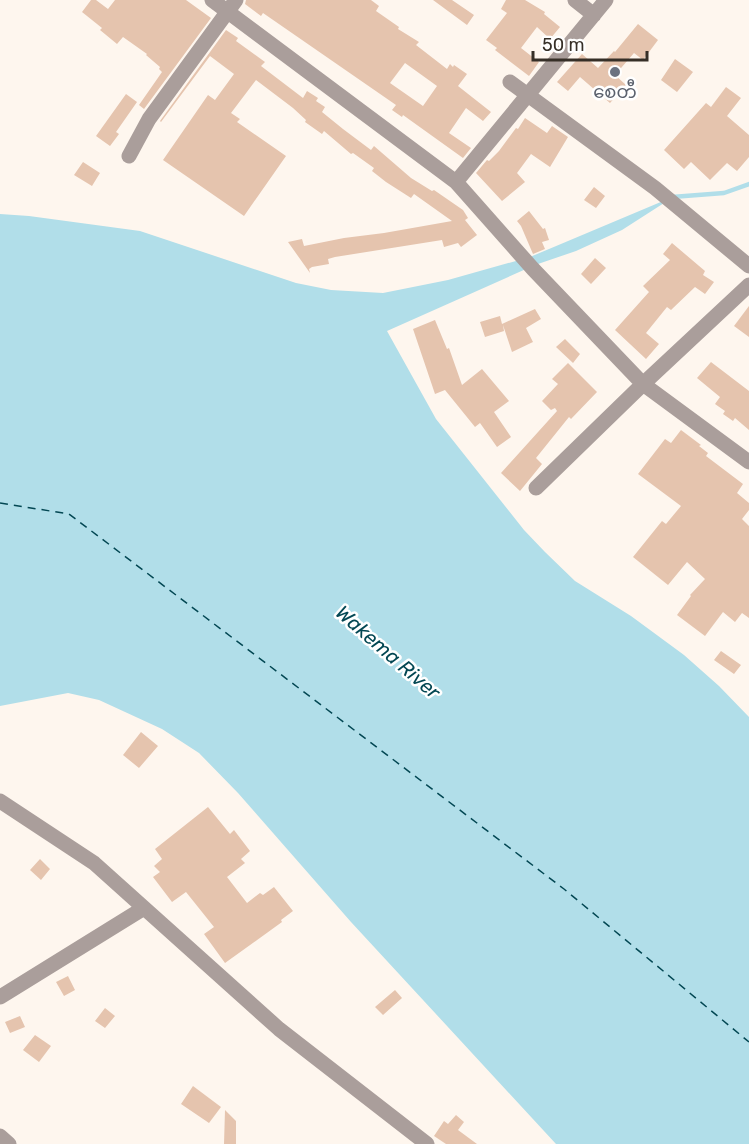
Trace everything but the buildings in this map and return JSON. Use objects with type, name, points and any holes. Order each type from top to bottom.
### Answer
[{"type":"street","points":[[212,0],[231,6],[456,182],[528,263],[643,384],[749,462]]},
{"type":"street","points":[[575,0],[594,15]]},
{"type":"street","points":[[456,182],[606,0]]},
{"type":"street","points":[[129,156],[149,118],[231,6]]},
{"type":"street","points":[[510,82],[655,188],[749,266]]},
{"type":"street","points":[[536,488],[749,285]]},
{"type":"street","points":[[0,801],[94,863],[279,1029],[427,1144]]},
{"type":"street","points":[[0,997],[144,908]]},
{"type":"street","points":[[0,1136],[9,1144]]},
{"type":"water","name":"Wakema River","points":[[675,196],[622,230],[576,251],[535,265],[387,331],[436,419],[524,530],[575,581],[631,616],[684,655],[749,717],[749,1144],[556,1144],[351,922],[238,793],[199,753],[162,729],[99,700],[68,693],[0,706],[0,214],[140,231],[296,283],[331,290],[383,293],[448,280],[530,257]]},
{"type":"waterway","points":[[672,197],[724,193],[749,184]]},
{"type":"ferry route","points":[[0,503],[69,514],[564,889],[749,1042]]},
{"type":"place","name":"စေတီ","points":[[615,72]]}]
